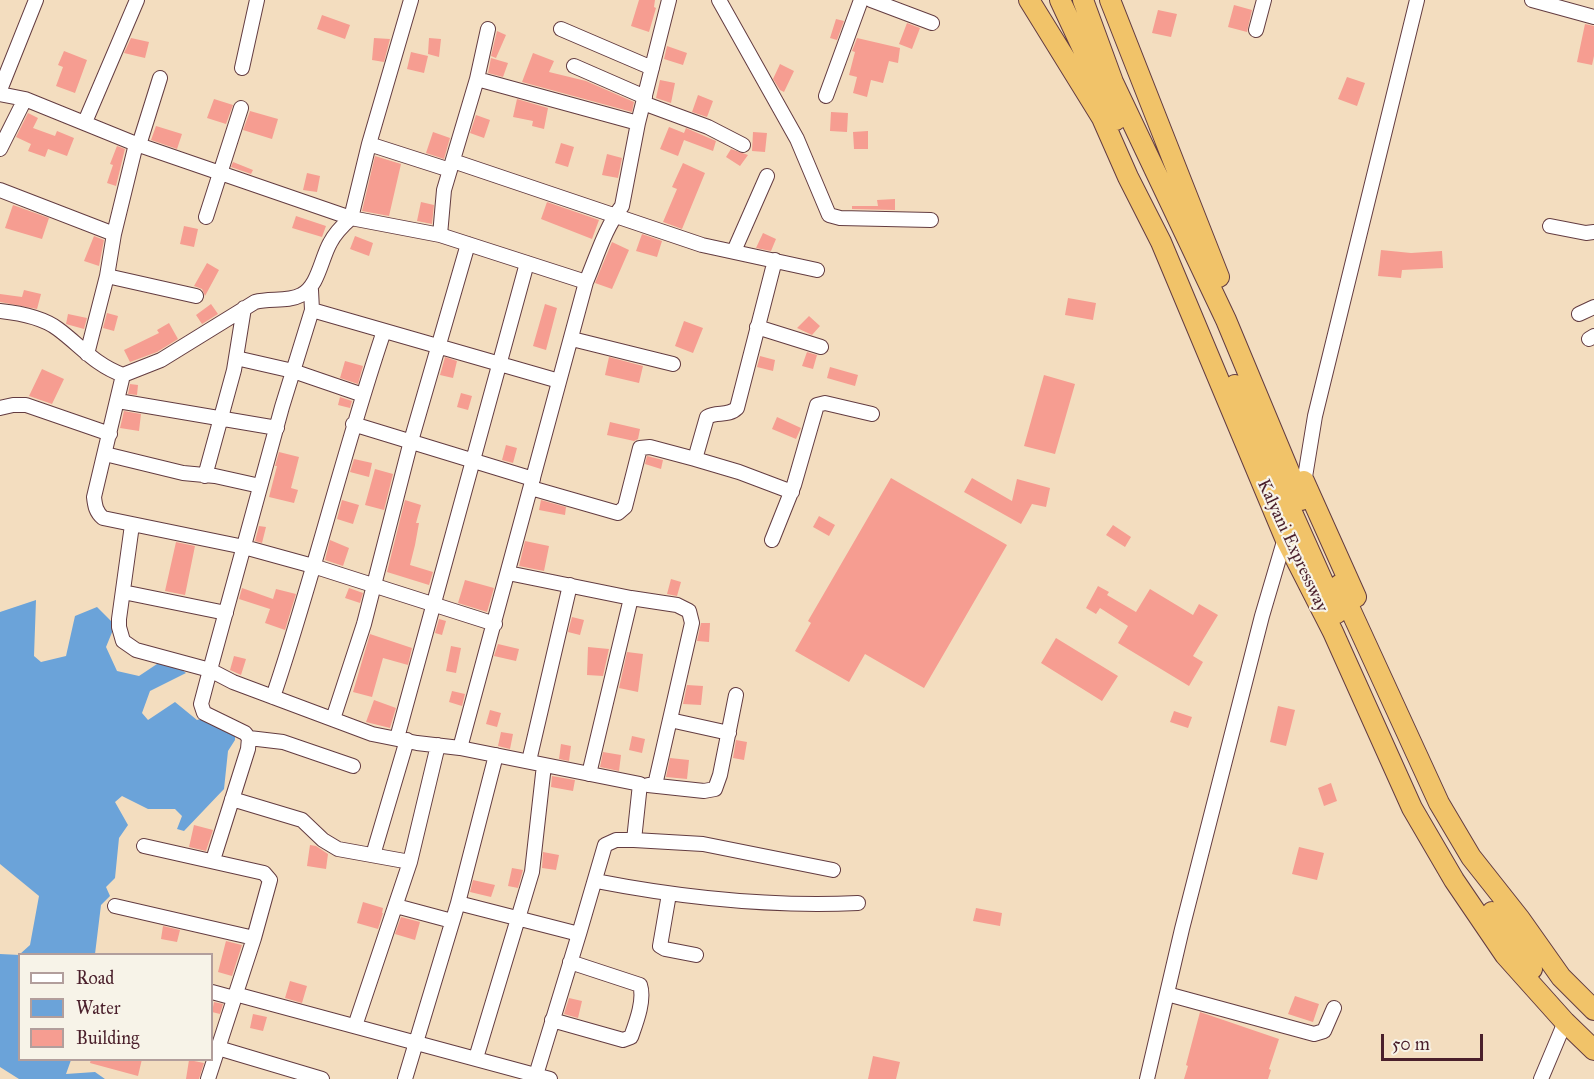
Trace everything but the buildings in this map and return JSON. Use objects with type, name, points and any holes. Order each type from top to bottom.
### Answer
[{"type":"highway","points":[[1060,0],[1168,234],[1425,812],[1538,977],[1594,1034]]},
{"type":"highway","points":[[1083,0],[1113,82],[1226,320],[1330,566],[1439,803],[1472,858],[1562,977],[1594,1010]]},
{"type":"highway","name":"Kalyani Expressway","points":[[1110,0],[1237,323],[1304,483],[1458,823],[1499,882],[1594,997]]},
{"type":"highway","name":"Kalyani Expressway","points":[[1032,7],[1102,118],[1128,177],[1161,242],[1285,538],[1333,632],[1412,808],[1454,880],[1505,955],[1565,1022],[1594,1050]]},
{"type":"street","points":[[36,0],[0,92],[25,99],[137,144],[351,218],[440,235],[586,282]]},
{"type":"street","points":[[85,122],[137,0]]},
{"type":"street","points":[[242,68],[257,0]]},
{"type":"street","points":[[213,860],[248,749],[249,738],[245,733],[204,713],[201,704],[292,371],[312,310],[311,290],[329,243],[338,230],[351,218],[369,144],[411,0]]},
{"type":"street","points":[[460,748],[586,282],[614,216],[622,206],[638,123],[669,0]]},
{"type":"street","points":[[719,0],[797,139],[829,214],[840,218],[931,220]]},
{"type":"street","points":[[826,96],[861,0]]},
{"type":"street","points":[[871,0],[932,23]]},
{"type":"street","points":[[1256,30],[1264,0]]},
{"type":"street","points":[[1304,483],[1315,416],[1417,0]]},
{"type":"street","points":[[1532,0],[1594,17]]},
{"type":"street","points":[[440,235],[444,190],[477,79],[488,28]]},
{"type":"street","points":[[561,29],[652,68]]},
{"type":"street","points":[[573,66],[743,145]]},
{"type":"street","points":[[87,354],[137,144],[160,78]]},
{"type":"street","points":[[477,79],[638,123]]},
{"type":"street","points":[[0,149],[25,99]]},
{"type":"street","points":[[206,217],[241,108]]},
{"type":"street","points":[[369,144],[452,166],[702,245],[817,270]]},
{"type":"street","points":[[734,251],[767,176]]},
{"type":"street","points":[[0,190],[114,234]]},
{"type":"street","points":[[1550,226],[1586,233],[1594,232]]},
{"type":"street","points":[[333,719],[364,624],[411,441],[468,244]]},
{"type":"street","points":[[695,459],[707,417],[728,414],[737,408],[775,260]]},
{"type":"street","points":[[374,855],[435,604],[527,263]]},
{"type":"street","points":[[107,276],[196,296]]},
{"type":"street","points":[[0,311],[27,315],[44,321],[57,328],[107,369],[123,375],[161,360],[244,308],[267,299],[300,296],[311,290]]},
{"type":"street","points":[[1579,314],[1594,307]]},
{"type":"street","points":[[205,476],[234,370],[244,308]]},
{"type":"street","points":[[312,310],[559,381]]},
{"type":"street","points":[[757,327],[820,347]]},
{"type":"street","points":[[273,697],[291,644],[353,424],[384,331]]},
{"type":"street","points":[[572,339],[673,364]]},
{"type":"street","points":[[236,358],[292,371],[363,395]]},
{"type":"street","points":[[123,375],[94,497],[94,506],[103,518],[244,547],[313,566],[495,624]]},
{"type":"street","points":[[118,401],[276,428]]},
{"type":"street","points":[[772,540],[792,492],[817,405],[825,403],[872,414]]},
{"type":"street","points":[[0,408],[26,405],[110,434]]},
{"type":"street","points":[[353,424],[411,441],[618,513],[625,507],[640,448],[650,447],[740,472],[792,492]]},
{"type":"street","points":[[105,454],[183,473],[260,486]]},
{"type":"street","points":[[132,525],[119,627],[123,641],[129,646],[210,670],[233,682],[372,734],[460,748],[640,784],[704,791],[715,789],[720,776],[736,695]]},
{"type":"street","points":[[1147,1079],[1262,616],[1285,538]]},
{"type":"street","points":[[508,573],[684,607],[689,611],[692,617],[655,785]]},
{"type":"street","points":[[529,761],[570,585]]},
{"type":"street","points":[[123,592],[226,613]]},
{"type":"street","points":[[589,774],[631,598]]},
{"type":"street","points":[[670,720],[729,733]]},
{"type":"street","points":[[249,738],[283,742],[353,766]]},
{"type":"street","points":[[355,1026],[410,861],[438,745]]},
{"type":"street","points":[[405,1079],[458,903],[496,755]]},
{"type":"street","points":[[476,1058],[535,858],[544,765]]},
{"type":"street","points":[[634,840],[640,784]]},
{"type":"street","points":[[232,799],[302,820],[330,846],[410,861]]},
{"type":"street","points":[[536,1075],[605,845],[616,840],[703,844],[833,870]]},
{"type":"street","points":[[144,846],[213,860],[268,876],[270,885],[208,1079]]},
{"type":"street","points":[[596,881],[669,894],[758,903],[812,905],[858,903]]},
{"type":"street","points":[[669,894],[660,946],[696,955]]},
{"type":"street","points":[[458,903],[579,934]]},
{"type":"street","points":[[115,906],[254,938]]},
{"type":"street","points":[[396,906],[452,921]]},
{"type":"street","points":[[552,1020],[623,1040],[628,1039],[633,1030],[641,998],[640,985],[570,962]]},
{"type":"street","points":[[213,992],[355,1026],[550,1079]]},
{"type":"street","points":[[1167,994],[1314,1034],[1324,1031],[1334,1008]]},
{"type":"street","points":[[1541,1079],[1565,1022]]},
{"type":"street","points":[[215,1055],[322,1079]]},
{"type":"water","points":[[36,600],[34,656],[41,662],[66,656],[75,616],[97,607],[115,625],[106,647],[117,671],[139,676],[166,658],[186,673],[150,691],[142,713],[148,720],[175,702],[197,720],[211,716],[220,729],[235,731],[235,740],[228,751],[224,789],[184,831],[177,829],[182,816],[175,809],[148,809],[122,796],[115,802],[128,825],[119,838],[115,878],[106,887],[110,896],[101,905],[95,953],[21,953],[30,945],[39,896],[0,864],[0,612]]},
{"type":"water","points":[[0,954],[18,955],[18,1061],[71,1061],[66,1074],[95,1072],[105,1079],[19,1079],[0,1067]]}]
